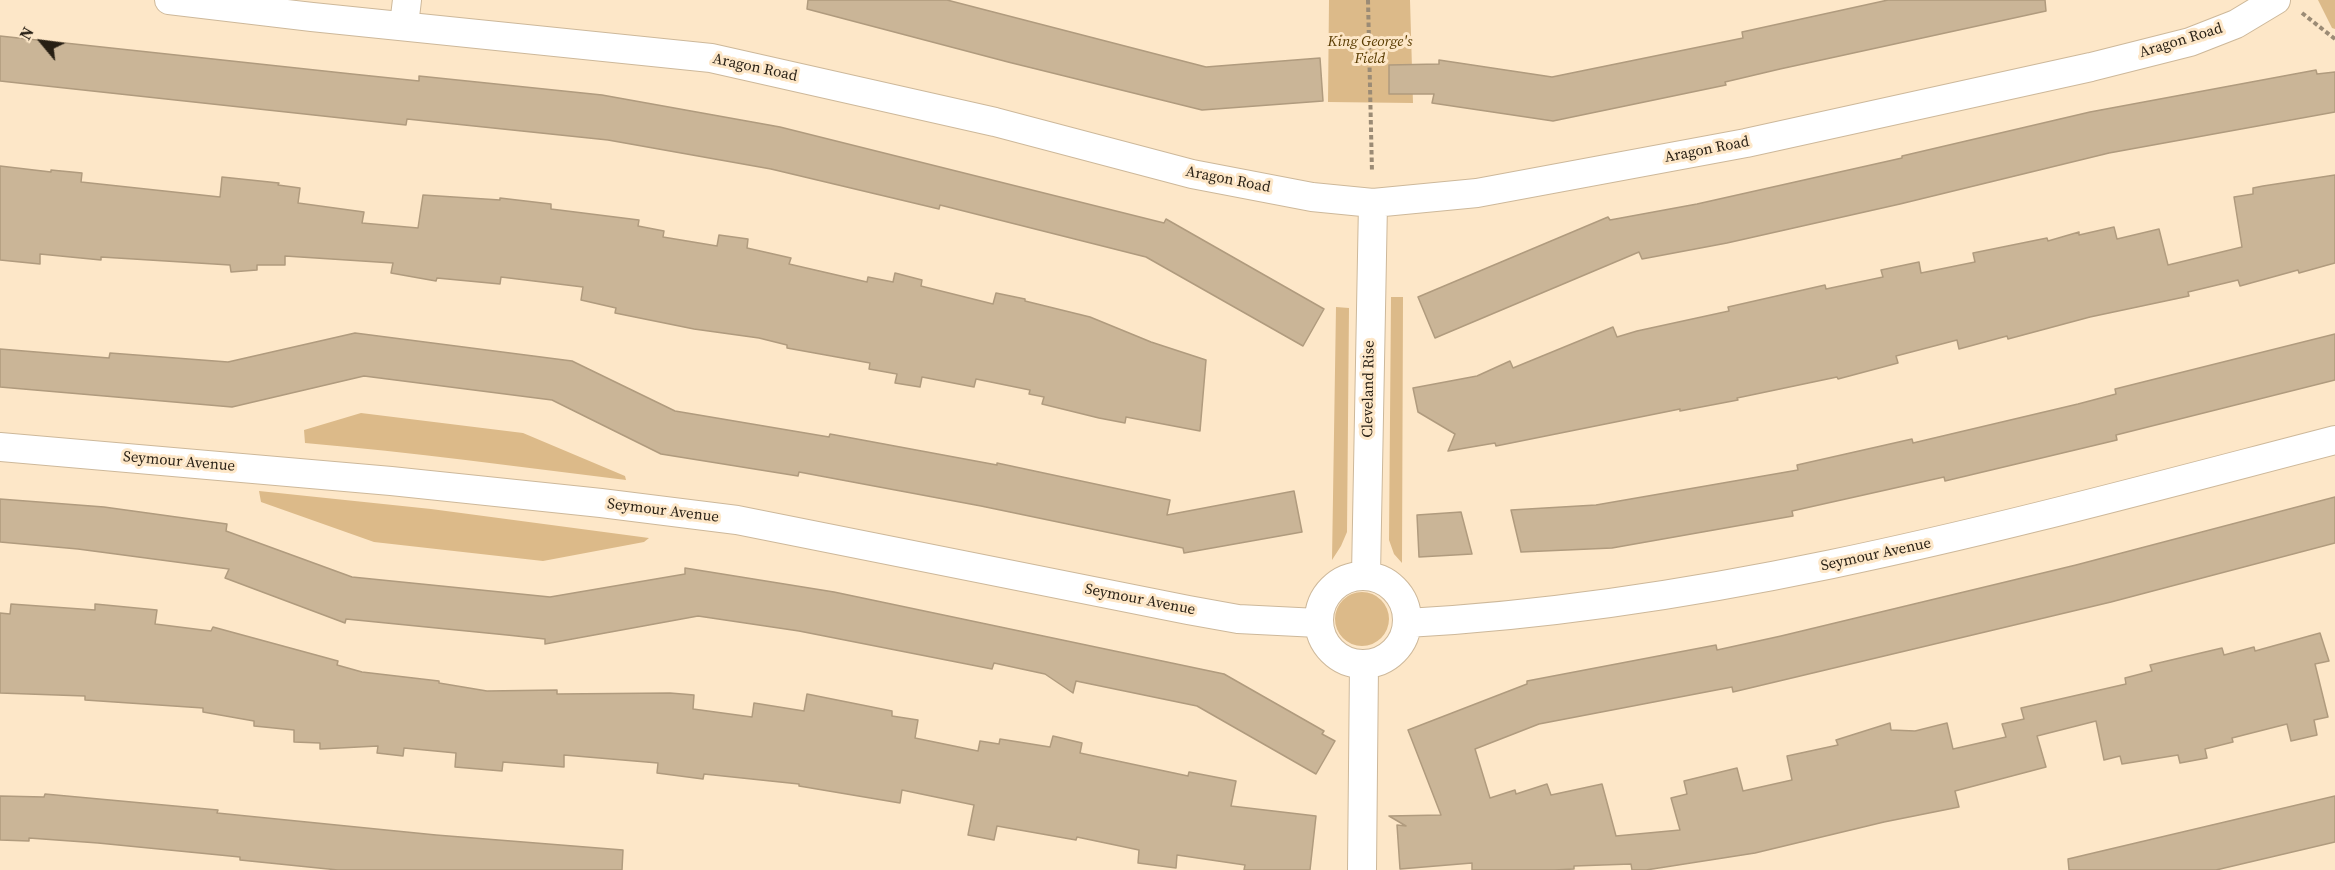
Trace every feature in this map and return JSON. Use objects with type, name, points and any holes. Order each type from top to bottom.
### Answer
[{"type":"street","name":"Aragon Road","points":[[169,0],[312,17],[405,13],[711,58],[995,122],[1192,174],[1312,197],[1372,203],[1477,193],[1735,146],[1842,123],[2190,42],[2286,4]]},
{"type":"street","name":"Cleveland Rise","points":[[1366,575],[1372,203]]},
{"type":"street","name":"Seymour Avenue","points":[[1407,623],[1562,610],[1761,580],[1949,539],[2335,440]]},
{"type":"street","name":"Seymour Avenue","points":[[0,447],[391,481],[737,520],[1238,619],[1318,623]]},
{"type":"street","points":[[1366,575],[1380,579],[1396,591],[1406,609],[1407,623],[1405,636],[1394,652],[1377,663],[1364,665],[1338,658],[1321,636],[1318,623],[1320,608],[1326,594],[1337,583],[1351,577],[1366,575]]},
{"type":"street","points":[[1362,870],[1364,665]]},
{"type":"path","points":[[1368,0],[1372,203]]},
{"type":"path","points":[[2286,4],[2335,39]]},
{"type":"green space","name":"King George's Field","points":[[1329,0],[1410,0],[1413,103],[1328,102]]},
{"type":"green space","points":[[2318,0],[2335,0],[2335,29],[2332,28]]},
{"type":"green space","points":[[1391,297],[1403,297],[1402,563],[1394,554],[1389,540]]},
{"type":"green space","points":[[1336,307],[1349,308],[1347,532],[1332,560]]},
{"type":"green space","points":[[361,413],[523,433],[625,476],[626,480],[425,455],[305,443],[304,430]]},
{"type":"green space","points":[[259,491],[431,509],[649,538],[644,542],[543,561],[374,542],[261,502]]},
{"type":"green space","points":[[1357,592],[1367,592],[1377,596],[1385,604],[1389,619],[1385,634],[1377,642],[1367,646],[1357,646],[1347,642],[1339,634],[1335,624],[1335,614],[1339,604],[1347,596]]},
{"type":"building","points":[[808,0],[947,0],[1206,67],[1320,58],[1323,101],[1202,110],[807,9]]},
{"type":"building","points":[[1888,0],[2045,0],[2046,11],[1780,69],[1725,82],[1726,85],[1553,121],[1432,103],[1434,94],[1389,94],[1389,65],[1439,64],[1439,60],[1552,77],[1743,38],[1742,32]]},
{"type":"building","points":[[0,36],[419,81],[419,76],[602,95],[780,127],[1164,223],[1166,219],[1324,309],[1303,346],[1146,257],[940,205],[939,209],[771,169],[608,140],[407,119],[406,125],[0,81]]},
{"type":"building","points":[[2316,70],[2317,74],[2335,72],[2335,112],[2109,153],[1727,243],[1642,259],[1639,252],[1435,338],[1418,297],[1608,217],[1610,220],[1697,204],[1902,158],[1902,156],[2090,112]]},
{"type":"building","points":[[0,166],[82,173],[81,182],[220,197],[222,177],[279,183],[278,185],[300,188],[298,203],[364,212],[362,223],[418,228],[423,195],[500,200],[500,198],[551,204],[551,209],[639,220],[638,226],[664,231],[663,237],[717,246],[719,235],[748,239],[747,248],[791,258],[789,264],[867,282],[868,277],[893,282],[895,273],[922,280],[921,286],[993,304],[996,293],[1025,299],[1025,301],[1090,317],[1151,342],[1206,360],[1200,431],[1126,417],[1125,423],[1099,418],[1042,404],[1044,397],[1029,394],[1030,390],[976,379],[974,387],[922,377],[920,387],[895,383],[897,374],[869,369],[870,363],[787,348],[787,345],[759,338],[694,329],[615,313],[616,308],[581,300],[583,287],[501,277],[500,284],[437,278],[436,281],[391,273],[393,263],[285,256],[285,265],[257,265],[257,270],[231,272],[230,265],[101,257],[101,260],[40,254],[40,264],[0,260]]},
{"type":"building","points":[[2335,175],[2335,263],[2299,273],[2298,270],[2240,286],[2238,280],[2188,292],[2189,296],[2090,317],[2008,339],[2007,336],[1959,349],[1957,340],[1896,356],[1898,363],[1838,379],[1837,377],[1737,398],[1738,400],[1680,411],[1680,409],[1496,446],[1495,443],[1448,451],[1455,434],[1418,412],[1413,388],[1477,376],[1510,361],[1513,368],[1613,327],[1617,337],[1729,311],[1728,307],[1825,285],[1826,289],[1883,277],[1881,270],[1919,262],[1921,273],[1975,262],[1973,253],[2114,227],[2117,239],[2159,229],[2168,265],[2242,247],[2234,197],[2253,194],[2253,188]]},
{"type":"building","points":[[355,333],[572,361],[675,411],[829,437],[830,434],[997,465],[997,463],[1170,500],[1167,515],[1294,491],[1302,532],[1184,553],[1183,548],[981,506],[799,472],[798,476],[661,454],[552,400],[364,376],[232,407],[0,387],[0,349],[109,358],[110,353],[228,362]]},
{"type":"building","points":[[2335,334],[2335,380],[2116,435],[2117,440],[1945,481],[1944,477],[1792,511],[1793,516],[1612,548],[1521,552],[1511,510],[1596,505],[1798,470],[1797,465],[1912,439],[1913,443],[2078,404],[2116,394],[2115,389]]},
{"type":"building","points":[[2335,497],[2335,543],[2111,602],[1733,692],[1732,687],[1539,724],[1475,749],[1490,798],[1515,790],[1516,794],[1547,784],[1551,795],[1602,784],[1616,836],[1680,830],[1671,798],[1687,794],[1684,781],[1737,768],[1743,791],[1792,780],[1787,756],[1838,745],[1836,740],[1890,723],[1891,730],[1915,731],[1947,723],[1953,749],[2006,737],[2002,724],[2024,719],[2021,708],[2126,684],[2125,678],[2152,671],[2150,665],[2222,648],[2224,655],[2254,647],[2255,651],[2320,633],[2329,661],[2315,664],[2328,717],[2314,720],[2317,735],[2291,741],[2287,724],[2232,738],[2233,742],[2205,749],[2207,758],[2180,763],[2178,755],[2122,764],[2120,756],[2104,760],[2096,721],[2037,736],[2046,767],[1955,791],[1959,807],[1884,822],[1755,853],[1646,870],[1632,870],[1631,864],[1574,866],[1574,869],[1554,870],[1472,870],[1472,863],[1400,869],[1397,825],[1406,826],[1389,816],[1441,815],[1408,730],[1527,684],[1527,681],[1716,645],[1717,650],[1781,636],[2076,565]]},
{"type":"building","points":[[0,499],[104,507],[227,524],[226,531],[352,577],[550,597],[685,574],[685,568],[834,592],[1224,674],[1324,731],[1322,734],[1335,741],[1316,774],[1197,706],[1076,681],[1073,693],[1045,674],[994,663],[992,669],[799,631],[698,616],[545,644],[545,639],[507,635],[346,619],[345,623],[225,578],[229,569],[78,549],[0,542]]},
{"type":"building","points":[[1461,512],[1472,554],[1419,557],[1417,515]]},
{"type":"building","points":[[11,604],[95,610],[95,604],[157,610],[155,624],[211,631],[213,627],[338,661],[337,665],[362,672],[439,681],[439,683],[487,691],[557,690],[557,694],[670,693],[694,695],[693,709],[752,717],[754,703],[804,711],[807,694],[892,711],[892,716],[918,720],[915,738],[978,751],[980,741],[999,744],[1000,739],[1050,747],[1053,736],[1082,743],[1080,753],[1188,776],[1189,772],[1236,781],[1231,806],[1316,816],[1310,870],[1244,870],[1245,865],[1177,855],[1176,868],[1138,863],[1139,850],[1077,837],[1076,840],[997,826],[994,840],[968,835],[974,805],[902,790],[900,803],[799,786],[799,784],[704,774],[703,779],[657,773],[658,763],[564,755],[564,767],[503,762],[502,771],[455,767],[456,753],[404,748],[403,756],[377,753],[378,746],[320,749],[320,743],[294,742],[294,730],[254,726],[254,721],[203,712],[203,708],[85,700],[85,696],[0,693],[0,613],[10,614]]},
{"type":"building","points":[[45,794],[218,810],[217,813],[436,835],[623,850],[622,870],[338,870],[240,860],[240,857],[98,843],[29,838],[29,841],[0,840],[0,796],[44,797]]},
{"type":"building","points":[[2335,796],[2335,842],[2216,870],[2069,870],[2068,859]]}]
